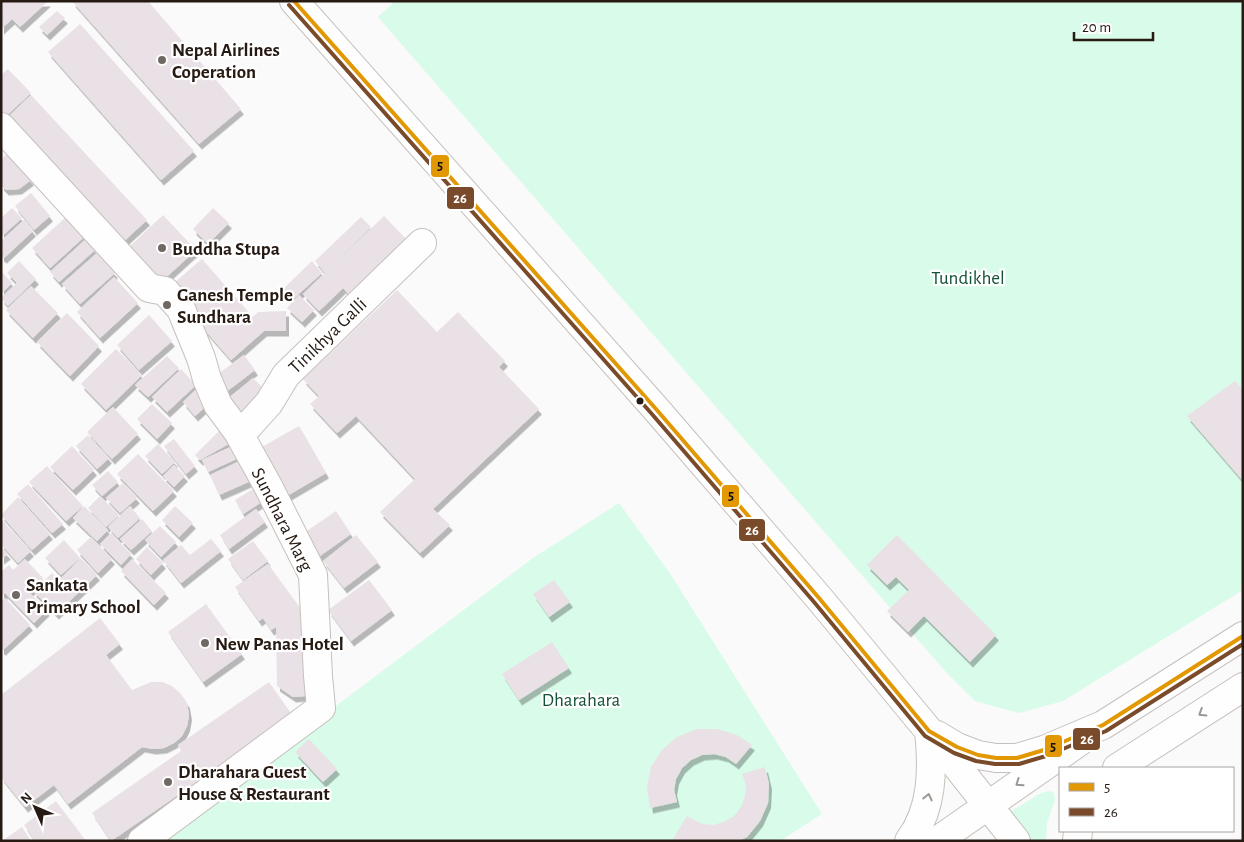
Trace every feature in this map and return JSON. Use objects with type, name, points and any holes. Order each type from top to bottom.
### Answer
[{"type":"main road","points":[[294,1],[656,409],[819,598],[929,731],[1016,841]]},
{"type":"main road","name":"Sundhara Marg","points":[[1,127],[150,288],[165,291],[181,309],[218,405],[240,435],[268,486],[312,575],[318,676],[322,708],[142,841]]},
{"type":"main road","name":"Tinikhya Galli","points":[[240,435],[269,403],[286,375],[422,242]]},
{"type":"main road","points":[[937,841],[1102,725],[1243,636]]},
{"type":"main road","points":[[1119,767],[1243,687]]},
{"type":"main road","points":[[929,731],[957,747],[978,755],[996,758],[1017,758],[1044,750],[1102,725]]},
{"type":"main road","points":[[909,841],[925,809],[930,788],[932,764],[929,731]]},
{"type":"green space","name":"Tundikhel","points":[[395,1],[1243,1],[1243,590],[1063,701],[1019,713],[975,701],[945,671],[378,17]]},
{"type":"green space","name":"Dharahara","points":[[619,503],[671,575],[822,814],[780,841],[156,841],[533,558]]},
{"type":"green space","points":[[1049,791],[1054,793],[1055,800],[1047,823],[1046,841],[1025,841],[1005,815],[1041,793]]},
{"type":"building","points":[[1,1],[48,1],[20,27],[12,19],[1,29]]},
{"type":"building","name":"Nepal Airlines Coperation","points":[[72,1],[148,1],[241,109],[199,144]]},
{"type":"building","points":[[57,11],[65,18],[47,35],[39,27]]},
{"type":"building","points":[[80,24],[194,151],[161,180],[48,52]]},
{"type":"building","points":[[8,69],[31,93],[6,116],[1,111],[1,75]]},
{"type":"building","points":[[31,95],[147,220],[123,242],[8,117]]},
{"type":"building","points":[[7,154],[31,180],[19,189],[6,190],[1,185],[1,159]]},
{"type":"building","points":[[31,193],[50,216],[34,230],[15,206]]},
{"type":"building","points":[[12,208],[22,218],[1,237],[1,218]]},
{"type":"building","points":[[213,208],[229,223],[208,244],[193,229]]},
{"type":"building","name":"Buddha Stupa","points":[[163,215],[196,250],[161,282],[129,247]]},
{"type":"building","points":[[384,216],[411,244],[353,299],[343,288],[319,311],[303,294],[325,273],[315,261],[361,217],[371,227],[331,267]]},
{"type":"building","points":[[66,217],[84,237],[50,268],[32,248]]},
{"type":"building","points":[[24,220],[33,231],[4,258],[1,256],[1,241]]},
{"type":"building","points":[[86,239],[95,250],[59,282],[50,272]]},
{"type":"building","points":[[97,253],[115,273],[80,304],[62,284]]},
{"type":"building","points":[[202,259],[253,317],[258,312],[286,311],[286,331],[264,331],[231,360],[168,288]]},
{"type":"building","points":[[19,261],[36,279],[8,306],[1,298],[17,283],[7,273]]},
{"type":"building","points":[[312,261],[322,273],[292,300],[282,290]]},
{"type":"building","points":[[1,271],[12,283],[1,294]]},
{"type":"building","points":[[114,277],[138,303],[100,338],[77,312]]},
{"type":"building","points":[[31,286],[58,313],[33,338],[6,310]]},
{"type":"building","points":[[397,290],[437,332],[458,312],[505,361],[499,367],[539,409],[433,509],[450,525],[420,553],[380,512],[415,479],[356,416],[337,433],[310,404],[319,396],[303,379]]},
{"type":"building","points":[[299,295],[314,310],[302,322],[287,308]]},
{"type":"building","points":[[67,313],[99,346],[70,376],[37,342]]},
{"type":"building","points":[[149,315],[172,341],[139,370],[117,345]]},
{"type":"building","points":[[116,349],[142,375],[106,410],[81,384]]},
{"type":"building","points":[[244,355],[255,370],[222,395],[211,379]]},
{"type":"building","points":[[167,356],[179,368],[148,397],[135,385]]},
{"type":"building","points":[[181,369],[196,385],[167,412],[152,397]]},
{"type":"building","points":[[253,378],[263,388],[241,418],[226,401]]},
{"type":"building","points":[[1235,381],[1243,390],[1243,481],[1187,416]]},
{"type":"building","points":[[202,384],[215,398],[195,416],[183,402]]},
{"type":"building","points":[[152,404],[172,423],[157,439],[137,419]]},
{"type":"building","points":[[113,407],[138,434],[112,459],[87,432]]},
{"type":"building","points":[[225,425],[234,441],[200,460],[195,455]]},
{"type":"building","points":[[299,426],[326,473],[287,496],[260,448]]},
{"type":"building","points":[[88,435],[109,458],[97,469],[76,446]]},
{"type":"building","points":[[174,439],[195,466],[186,474],[164,446]]},
{"type":"building","points":[[158,444],[175,462],[162,474],[145,456]]},
{"type":"building","points":[[237,444],[243,456],[208,472],[202,460]]},
{"type":"building","points":[[72,446],[94,470],[73,490],[50,467]]},
{"type":"building","points":[[138,454],[174,491],[153,511],[117,474]]},
{"type":"building","points":[[244,459],[253,480],[219,495],[210,475]]},
{"type":"building","points":[[174,465],[185,476],[174,487],[163,476]]},
{"type":"building","points":[[47,466],[83,506],[66,521],[29,482]]},
{"type":"building","points":[[108,471],[118,482],[102,496],[92,485]]},
{"type":"building","points":[[123,483],[137,498],[120,513],[106,498]]},
{"type":"building","points":[[263,483],[271,496],[243,514],[235,500]]},
{"type":"building","points":[[28,484],[63,524],[52,533],[17,494]]},
{"type":"building","points":[[100,496],[119,515],[106,527],[88,508]]},
{"type":"building","points":[[18,497],[50,534],[32,550],[1,515]]},
{"type":"building","points":[[84,506],[108,530],[97,541],[73,518]]},
{"type":"building","points":[[130,506],[140,518],[118,538],[108,527]]},
{"type":"building","points":[[175,506],[193,523],[179,537],[162,520]]},
{"type":"building","points":[[256,509],[265,522],[229,549],[220,535]]},
{"type":"building","points":[[336,511],[351,534],[317,558],[301,535]]},
{"type":"building","points":[[1,519],[31,551],[18,563],[1,544]]},
{"type":"building","points":[[142,519],[152,531],[131,550],[120,539]]},
{"type":"building","points":[[160,526],[176,542],[161,557],[145,540]]},
{"type":"building","points":[[111,533],[131,554],[121,565],[100,544]]},
{"type":"building","points":[[356,535],[378,562],[344,588],[323,561]]},
{"type":"building","points":[[897,535],[996,635],[970,662],[924,616],[908,632],[887,611],[909,590],[896,577],[887,585],[867,565]]},
{"type":"building","points":[[91,537],[112,559],[98,573],[77,550]]},
{"type":"building","points":[[211,539],[221,551],[181,583],[163,560],[181,545],[190,555]]},
{"type":"building","points":[[64,540],[80,558],[61,575],[45,558]]},
{"type":"building","points":[[253,541],[268,561],[243,580],[228,559]]},
{"type":"building","points":[[1,547],[8,554],[1,559]]},
{"type":"building","points":[[147,547],[163,563],[151,575],[136,559]]},
{"type":"building","points":[[81,558],[97,575],[56,614],[33,591],[52,573],[59,580]]},
{"type":"building","points":[[25,559],[43,578],[29,592],[47,610],[34,623],[5,593],[1,597],[1,572],[9,565],[13,570]]},
{"type":"building","points":[[132,559],[166,593],[154,605],[121,571]]},
{"type":"building","points":[[268,564],[301,609],[305,696],[293,697],[277,686],[276,627],[271,630],[263,618],[259,621],[235,587]]},
{"type":"building","points":[[369,580],[392,610],[351,641],[328,610]]},
{"type":"building","points":[[554,580],[570,602],[549,617],[533,594]]},
{"type":"building","points":[[5,598],[30,625],[3,650],[1,649],[1,601]]},
{"type":"building","name":"New Panas Hotel","points":[[206,604],[242,654],[203,682],[168,632]]},
{"type":"building","points":[[100,618],[120,644],[106,655],[132,690],[151,682],[162,682],[172,686],[187,703],[189,715],[187,726],[182,736],[164,748],[142,747],[68,804],[54,785],[25,807],[1,777],[1,695]]},
{"type":"building","points":[[552,642],[569,668],[519,700],[502,674]]},
{"type":"building","name":"Dharahara Guest House & Restaurant","points":[[269,682],[293,716],[111,841],[92,813],[181,751],[178,745]]},
{"type":"building","points":[[697,729],[717,729],[737,735],[752,745],[736,764],[726,757],[714,754],[702,755],[691,760],[682,768],[676,779],[674,790],[677,802],[650,808],[647,787],[651,767],[662,750],[677,737]]},
{"type":"building","points":[[309,739],[337,769],[323,782],[295,752]]},
{"type":"building","points":[[765,767],[769,784],[768,803],[760,821],[747,837],[739,841],[675,841],[673,839],[687,816],[702,824],[713,825],[724,822],[734,816],[741,807],[745,796],[746,785],[742,774]]},
{"type":"building","points":[[56,801],[86,841],[35,841],[24,825]]},
{"type":"building","points":[[22,827],[31,841],[2,841]]},
{"type":"transit line","name":"5","points":[[294,1],[656,409],[819,598],[929,731],[957,747],[978,755],[996,758],[1017,758],[1044,750],[1103,725],[1243,636]]},
{"type":"transit line","name":"26","points":[[289,5],[651,413],[814,602],[925,736],[954,753],[976,761],[995,764],[1019,764],[1046,756],[1106,731],[1243,644]]},
{"type":"place","name":"Nepal Airlines Coperation","points":[[162,60]]},
{"type":"place","name":"Buddha Stupa","points":[[162,248]]},
{"type":"place","name":"Ganesh Temple Sundhara","points":[[167,305]]},
{"type":"place","name":"Sankata Primary School","points":[[16,595]]},
{"type":"place","name":"New Panas Hotel","points":[[205,643]]},
{"type":"place","name":"Dharahara Guest House & Restaurant","points":[[168,782]]}]
